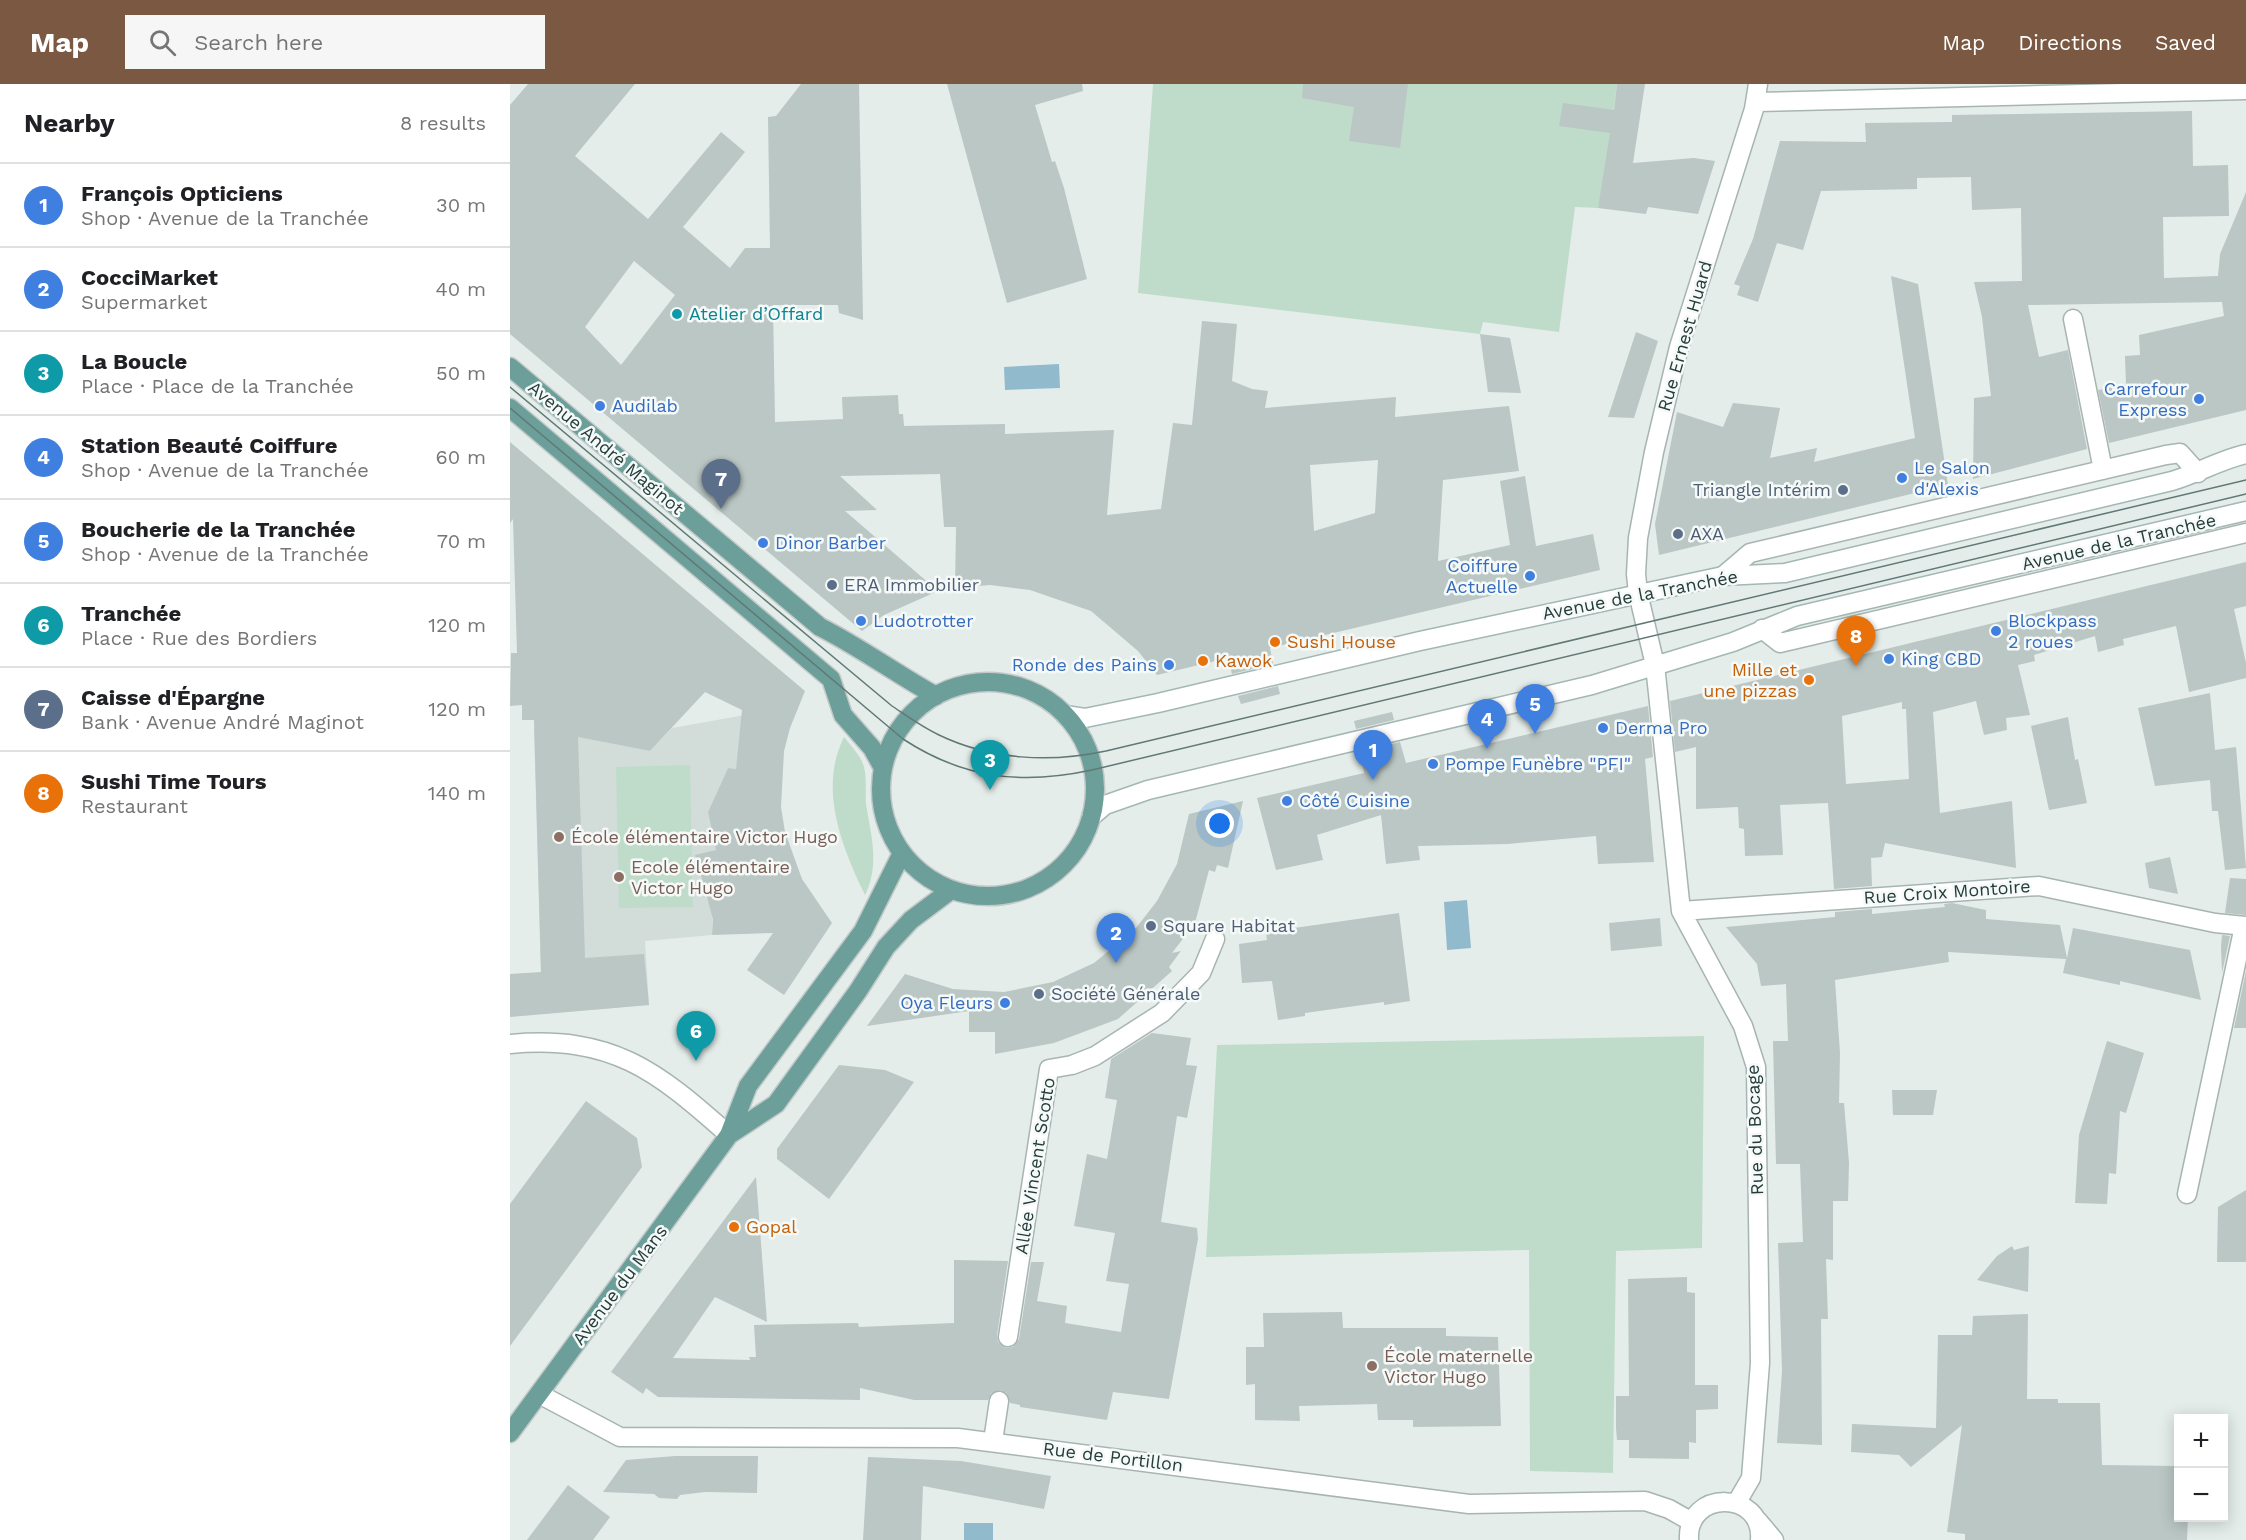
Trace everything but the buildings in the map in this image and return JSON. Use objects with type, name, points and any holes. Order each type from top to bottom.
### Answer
[{"type":"main road","name":"Avenue André Maginot","points":[[510,367],[820,627],[848,641],[899,676],[936,696]]},
{"type":"main road","name":"Avenue André Maginot","points":[[510,408],[831,679],[843,715],[872,748],[883,768]]},
{"type":"main road","points":[[974,683],[1014,685],[1050,702],[1065,715],[1078,733],[1090,762],[1094,795],[1091,817],[1082,840],[1067,861],[1048,878],[1026,890],[1001,896],[984,896],[951,890],[933,881],[902,854],[893,838],[882,804],[883,768],[890,746],[902,726],[917,709],[936,696],[974,683]]},
{"type":"main road","name":"Avenue du Mans","points":[[510,1433],[729,1135],[748,1086],[862,931],[902,854]]},
{"type":"main road","name":"Avenue du Mans","points":[[729,1135],[776,1104],[858,991],[886,947],[911,920],[951,890]]},
{"type":"street","points":[[1757,93],[2246,90]]},
{"type":"street","name":"Rue Ernest Huard","points":[[1655,664],[1638,593],[1638,538],[1654,452],[1679,346],[1757,93]]},
{"type":"street","points":[[2073,319],[2103,470]]},
{"type":"street","points":[[1723,576],[1750,553],[2180,453],[2198,473]]},
{"type":"street","name":"Avenue de la Tranchée","points":[[1065,715],[1085,718],[1158,703],[1638,593],[1723,576],[1785,573],[2198,473],[2221,459],[2246,453]]},
{"type":"street","name":"Avenue de la Tranchée","points":[[1091,817],[1105,806],[1148,790],[1592,685],[1733,642],[1797,616],[2246,511]]},
{"type":"street","points":[[1762,629],[1780,643],[2246,533]]},
{"type":"street","name":"Rue du Bocage","points":[[1655,664],[1681,910],[1743,1026],[1756,1067],[1760,1363],[1750,1478],[1737,1502]]},
{"type":"street","name":"Rue Croix Montoire","points":[[1681,910],[2039,886],[2215,923],[2245,926]]},
{"type":"street","points":[[2187,1194],[2245,926]]},
{"type":"street","name":"Allée Vincent Scotto","points":[[1008,1337],[1049,1069],[1072,1065],[1095,1056],[1162,1013],[1202,973],[1215,939]]},
{"type":"street","points":[[510,1044],[567,1042],[595,1047],[623,1056],[652,1072],[729,1135]]},
{"type":"street","name":"Rue de Portillon","points":[[539,1394],[620,1437],[904,1436],[993,1442],[1469,1504],[1645,1501],[1669,1509],[1690,1531]]},
{"type":"street","points":[[993,1442],[999,1401]]},
{"type":"street","points":[[1690,1531],[1699,1512],[1710,1504],[1724,1500],[1737,1502],[1750,1511],[1774,1540]]},
{"type":"street","points":[[1758,1521],[1760,1540]]},
{"type":"shaded area","name":"Ecole élémentaire Victor Hugo","points":[[745,715],[736,769],[728,768],[708,812],[716,850],[695,856],[707,899],[713,910],[712,935],[645,941],[649,1005],[542,1014],[534,728],[650,751],[672,728]]},
{"type":"green space","points":[[1153,84],[1617,84],[1605,176],[1598,208],[1575,207],[1559,332],[1483,322],[1480,334],[1138,293]]},
{"type":"green space","points":[[844,737],[861,759],[865,772],[866,804],[873,861],[870,884],[865,895],[841,838],[833,797],[836,757]]},
{"type":"green space","points":[[690,765],[693,907],[619,908],[616,767]]},
{"type":"green space","points":[[1704,1036],[1702,1248],[1616,1251],[1613,1473],[1530,1471],[1529,1250],[1206,1257],[1217,1045]]},
{"type":"water","points":[[1059,364],[1060,388],[1005,390],[1004,367]]},
{"type":"water","points":[[1467,900],[1471,948],[1447,950],[1444,902]]},
{"type":"water","points":[[964,1523],[993,1523],[993,1540],[964,1540]]},
{"type":"tram line","points":[[510,387],[892,706],[939,735],[959,743],[979,750],[1021,757],[1064,757],[1106,751],[2246,480]]},
{"type":"tram line","points":[[510,408],[903,739],[948,763],[994,775],[1018,777],[1066,775],[1092,770],[2246,494]]},
{"type":"place","name":"Atelier d’Offard","points":[[677,314]]},
{"type":"place","name":"Carrefour Express","points":[[2199,399]]},
{"type":"place","name":"Audilab","points":[[600,406]]},
{"type":"place","name":"Le Salon d'Alexis","points":[[1902,478]]},
{"type":"place","name":"Triangle Intérim","points":[[1843,490]]},
{"type":"place","name":"Caisse d'Épargne","points":[[721,509]]},
{"type":"place","name":"AXA","points":[[1678,534]]},
{"type":"place","name":"Dinor Barber","points":[[763,543]]},
{"type":"place","name":"Coiffure Actuelle","points":[[1530,576]]},
{"type":"place","name":"ERA Immobilier","points":[[832,585]]},
{"type":"place","name":"Ludotrotter","points":[[861,621]]},
{"type":"place","name":"Blockpass 2 roues","points":[[1996,631]]},
{"type":"place","name":"Sushi House","points":[[1275,642]]},
{"type":"place","name":"King CBD","points":[[1889,659]]},
{"type":"place","name":"Kawok","points":[[1203,661]]},
{"type":"place","name":"Ronde des Pains","points":[[1169,665]]},
{"type":"place","name":"Sushi Time Tours","points":[[1856,666]]},
{"type":"place","name":"Mille et une pizzas","points":[[1809,680]]},
{"type":"place","name":"Derma Pro","points":[[1603,728]]},
{"type":"place","name":"Boucherie de la Tranchée","points":[[1535,734]]},
{"type":"place","name":"Station Beauté Coiffure","points":[[1487,749]]},
{"type":"place","name":"Pompe Funèbre \"PFI\"","points":[[1433,764]]},
{"type":"place","name":"François Opticiens","points":[[1373,780]]},
{"type":"place","name":"La Boucle","points":[[990,790]]},
{"type":"place","name":"Côté Cuisine","points":[[1287,801]]},
{"type":"place","name":"École élémentaire Victor Hugo","points":[[559,837]]},
{"type":"place","name":"Ecole élémentaire Victor Hugo","points":[[619,877]]},
{"type":"place","name":"Square Habitat","points":[[1151,926]]},
{"type":"place","name":"CocciMarket","points":[[1116,963]]},
{"type":"place","name":"Société Générale","points":[[1039,994]]},
{"type":"place","name":"Oya Fleurs","points":[[1005,1003]]},
{"type":"place","name":"Tranchée","points":[[696,1061]]},
{"type":"place","name":"Gopal","points":[[734,1227]]},
{"type":"place","name":"École maternelle Victor Hugo","points":[[1372,1366]]}]
